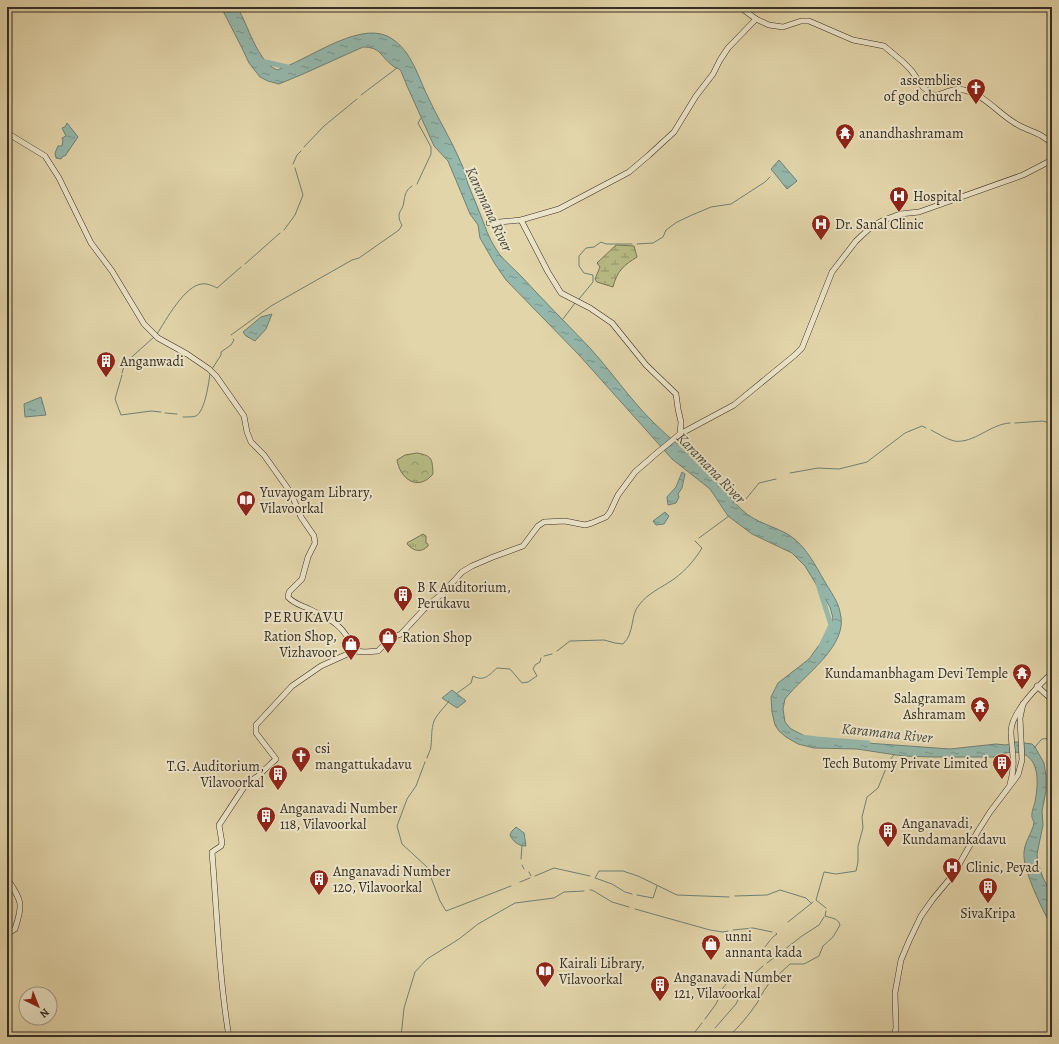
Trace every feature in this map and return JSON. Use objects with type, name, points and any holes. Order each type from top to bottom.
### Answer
[{"type":"main road","points":[[740,7],[756,19],[770,25],[783,27],[801,21],[809,21],[853,40],[884,46],[903,62],[911,70],[923,87],[934,96],[956,89],[968,91],[979,97],[1019,126],[1045,136],[1052,144]]},
{"type":"main road","points":[[489,223],[521,220],[559,209],[607,183],[620,178],[649,155],[674,132],[696,96],[713,74],[728,48],[756,19]]},
{"type":"main road","points":[[7,133],[42,154],[55,172],[91,243],[112,271],[144,324],[158,338],[187,354],[212,371],[224,385],[244,416],[247,432],[251,442],[264,455],[288,488],[294,497],[301,517],[314,536],[315,543],[308,557],[304,575],[300,582],[289,592],[288,597],[294,602],[334,621],[349,638],[354,651]]},
{"type":"main road","points":[[229,1037],[212,852],[221,846],[222,843],[219,825],[236,798],[246,784],[258,776],[276,759],[256,733],[256,725],[292,686],[321,666],[354,651],[378,651],[391,638],[401,634],[462,572],[493,557],[523,546],[538,526],[544,522],[565,521],[585,524],[592,523],[606,517],[618,495],[635,472],[658,452],[680,434],[734,405],[802,348],[832,272],[856,241],[872,226],[900,214],[919,212],[1023,175],[1052,160]]},
{"type":"main road","points":[[521,220],[548,272],[561,293],[590,308],[612,323],[646,365],[676,394],[678,414],[681,422],[680,434]]},
{"type":"main road","points":[[1010,785],[1014,771],[1011,728],[1023,704],[1037,686],[1052,673]]},
{"type":"main road","points":[[1037,686],[1052,700]]},
{"type":"main road","points":[[894,1037],[896,1028],[895,993],[902,960],[909,941],[921,916],[953,875],[978,831],[1015,780],[1022,760],[1020,718],[1023,704]]},
{"type":"main road","points":[[7,878],[20,900],[21,910],[15,929],[7,934]]},
{"type":"green space","points":[[616,245],[634,246],[637,257],[622,269],[613,287],[597,282],[595,279],[600,267],[597,263]]},
{"type":"green space","points":[[417,453],[426,455],[432,462],[433,474],[421,482],[410,481],[406,478],[399,467],[397,460],[405,455]]},
{"type":"green space","points":[[423,534],[426,536],[426,543],[428,546],[423,550],[413,549],[408,545],[407,543]]},
{"type":"water","points":[[221,7],[237,7],[258,51],[270,65],[277,70],[332,44],[361,34],[375,33],[387,36],[402,47],[412,62],[431,104],[458,156],[487,232],[500,255],[589,347],[628,394],[659,428],[711,473],[742,510],[753,518],[789,535],[805,550],[836,600],[840,612],[841,625],[838,637],[832,648],[785,699],[783,709],[785,722],[791,729],[811,739],[950,749],[996,744],[1006,745],[1016,742],[1032,744],[1035,747],[1044,763],[1046,776],[1046,791],[1042,811],[1043,825],[1037,854],[1038,863],[1043,878],[1052,894],[1052,927],[1034,890],[1024,859],[1025,848],[1034,823],[1032,814],[1037,788],[1037,774],[1032,761],[1027,756],[1015,752],[1009,752],[998,757],[935,757],[903,756],[857,749],[814,748],[798,744],[779,731],[775,725],[771,697],[778,683],[809,659],[830,630],[833,618],[830,607],[805,566],[792,553],[752,534],[728,516],[710,489],[672,459],[579,355],[506,280],[480,238],[478,225],[470,214],[448,161],[434,146],[400,70],[393,66],[377,50],[369,47],[363,47],[279,84],[268,81],[260,77],[249,63]]},
{"type":"water","points":[[67,123],[78,137],[65,156],[61,159],[56,158],[55,153],[58,146],[62,146],[62,138],[66,136],[62,128],[65,127]]},
{"type":"water","points":[[779,160],[797,181],[787,189],[771,169]]},
{"type":"water","points":[[272,314],[266,329],[255,341],[246,336],[243,332],[261,317]]},
{"type":"water","points":[[41,397],[46,415],[25,417],[24,404]]},
{"type":"water","points":[[682,472],[685,474],[682,488],[678,494],[679,497],[676,503],[668,505],[667,497],[676,487]]},
{"type":"water","points":[[665,512],[669,516],[664,524],[656,525],[653,521]]},
{"type":"water","points":[[452,690],[466,701],[457,708],[442,698]]},
{"type":"water","points":[[516,827],[524,833],[526,846],[516,843],[511,837],[510,835],[512,831]]},
{"type":"waterway","name":"Karamana River","points":[[261,61],[292,68]]},
{"type":"waterway","points":[[361,95],[397,68]]},
{"type":"waterway","points":[[304,147],[324,126],[357,99]]},
{"type":"waterway","points":[[417,184],[431,154],[431,147],[418,123],[421,118]]},
{"type":"waterway","points":[[293,164],[297,155],[301,151]]},
{"type":"waterway","points":[[284,230],[295,215],[303,195],[295,168]]},
{"type":"waterway","points":[[637,244],[653,243],[663,237],[666,230],[677,222],[711,207],[731,204],[765,182],[770,177]]},
{"type":"waterway","points":[[231,335],[271,306],[352,260],[359,258],[399,230],[402,225],[399,219],[399,214],[403,206],[406,192],[412,186]]},
{"type":"waterway","points":[[245,264],[280,233]]},
{"type":"waterway","points":[[579,299],[593,282],[593,275],[584,273],[579,266],[579,256],[586,248],[594,247],[601,242],[606,244],[632,244]]},
{"type":"waterway","points":[[157,334],[176,304],[189,290],[204,284],[217,288],[241,267]]},
{"type":"waterway","points":[[563,319],[575,303]]},
{"type":"waterway","points":[[122,373],[125,363],[154,337]]},
{"type":"waterway","points":[[212,369],[221,355],[221,352],[231,345],[234,340],[233,339]]},
{"type":"waterway","points":[[183,417],[196,416],[199,413],[206,396],[210,373]]},
{"type":"waterway","points":[[122,375],[115,399],[121,415],[151,411],[161,412]]},
{"type":"waterway","points":[[165,413],[177,414]]},
{"type":"waterway","points":[[1015,423],[1043,421],[1052,424]]},
{"type":"waterway","points":[[931,430],[951,440],[961,441],[968,440],[1003,424],[1010,423]]},
{"type":"waterway","points":[[790,473],[818,468],[839,469],[867,462],[905,433],[922,426],[926,428]]},
{"type":"waterway","points":[[733,503],[746,499],[759,483],[776,479]]},
{"type":"waterway","points":[[699,538],[729,516]]},
{"type":"waterway","points":[[557,651],[570,641],[604,640],[623,644],[627,640],[634,614],[639,605],[651,594],[674,579],[690,565],[699,553],[702,548],[695,541]]},
{"type":"waterway","name":"Karamana River","points":[[818,584],[831,625],[821,646]]},
{"type":"waterway","points":[[544,656],[552,654]]},
{"type":"waterway","points":[[456,694],[471,683],[473,676],[483,678],[497,668],[510,669],[522,683],[528,682],[537,676],[533,669],[535,665],[540,662],[541,658]]},
{"type":"waterway","points":[[427,758],[431,748],[434,721],[449,701]]},
{"type":"waterway","name":"Karamana River","points":[[801,737],[868,743]]},
{"type":"waterway","points":[[1034,748],[1042,739],[1052,738]]},
{"type":"waterway","points":[[826,908],[816,900],[824,872],[836,874],[856,871],[858,862],[858,846],[863,828],[862,817],[867,797],[878,788],[889,761],[894,755]]},
{"type":"waterway","points":[[425,762],[416,786],[407,799],[397,826],[402,844],[427,867],[440,901],[446,911],[511,886]]},
{"type":"waterway","points":[[521,859],[522,845]]},
{"type":"waterway","points":[[522,865],[524,869]]},
{"type":"waterway","points":[[535,876],[554,868],[590,876]]},
{"type":"waterway","points":[[632,894],[625,892],[612,884],[595,878],[599,871],[623,871],[638,876],[677,895],[729,897]]},
{"type":"waterway","points":[[529,872],[531,876]]},
{"type":"waterway","points":[[520,882],[530,878]]},
{"type":"waterway","points":[[637,895],[653,898],[657,886]]},
{"type":"waterway","points":[[590,890],[612,902],[629,907]]},
{"type":"waterway","points":[[735,896],[767,895],[780,890],[806,898],[811,903]]},
{"type":"waterway","points":[[401,1037],[404,1008],[415,972],[427,959],[459,939],[478,924],[515,903],[554,898],[564,892],[584,891]]},
{"type":"waterway","points":[[788,922],[813,902]]},
{"type":"waterway","points":[[635,909],[710,930],[723,932],[728,931]]},
{"type":"waterway","points":[[777,976],[790,964],[804,964],[819,956],[823,946],[833,937],[840,925],[836,920],[825,916],[826,911]]},
{"type":"waterway","points":[[767,963],[819,925],[824,917]]},
{"type":"waterway","points":[[733,930],[753,928],[772,932]]},
{"type":"waterway","points":[[761,951],[777,934],[776,933]]},
{"type":"waterway","points":[[715,1028],[736,1004],[748,979],[763,966]]},
{"type":"waterway","points":[[705,1019],[716,1004],[723,988],[737,972]]},
{"type":"waterway","points":[[728,1037],[747,1016],[773,979]]},
{"type":"waterway","points":[[695,1032],[702,1023]]},
{"type":"waterway","points":[[712,1032],[710,1033],[715,1037]]},
{"type":"place","name":"assemblies of god church","points":[[976,105]]},
{"type":"place","name":"anandhashramam","points":[[845,150]]},
{"type":"place","name":"Hospital","points":[[899,213]]},
{"type":"place","name":"Dr. Sanal Clinic","points":[[821,241]]},
{"type":"place","name":"Anganwadi","points":[[106,378]]},
{"type":"place","name":"Yuvayogam Library, Vilavoorkal","points":[[246,517]]},
{"type":"place","name":"B K Auditorium, Perukavu","points":[[403,612]]},
{"type":"place","name":"Ration Shop","points":[[388,654]]},
{"type":"place","name":"Ration Shop, Vizhavoor","points":[[351,661]]},
{"type":"place","name":"Kundamanbhagam Devi Temple","points":[[1022,690]]},
{"type":"place","name":"Salagramam Ashramam","points":[[980,723]]},
{"type":"place","name":"csi mangattukadavu","points":[[301,773]]},
{"type":"place","name":"Tech Butomy Private Limited","points":[[1002,780]]},
{"type":"place","name":"T.G. Auditorium, Vilavoorkal","points":[[278,791]]},
{"type":"place","name":"Anganavadi Number 118, Vilavoorkal","points":[[266,833]]},
{"type":"place","name":"Anganavadi, Kundamankadavu","points":[[888,848]]},
{"type":"place","name":"Clinic, Peyad","points":[[952,884]]},
{"type":"place","name":"Anganavadi Number 120, Vilavoorkal","points":[[319,896]]},
{"type":"place","name":"SivaKripa","points":[[988,904]]},
{"type":"place","name":"unni annanta kada","points":[[711,961]]},
{"type":"place","name":"Kairali Library, Vilavoorkal","points":[[545,988]]},
{"type":"place","name":"Anganavadi Number 121, Vilavoorkal","points":[[660,1002]]},
{"type":"district","name":"PERUKAVU","points":[[304,617]]}]
